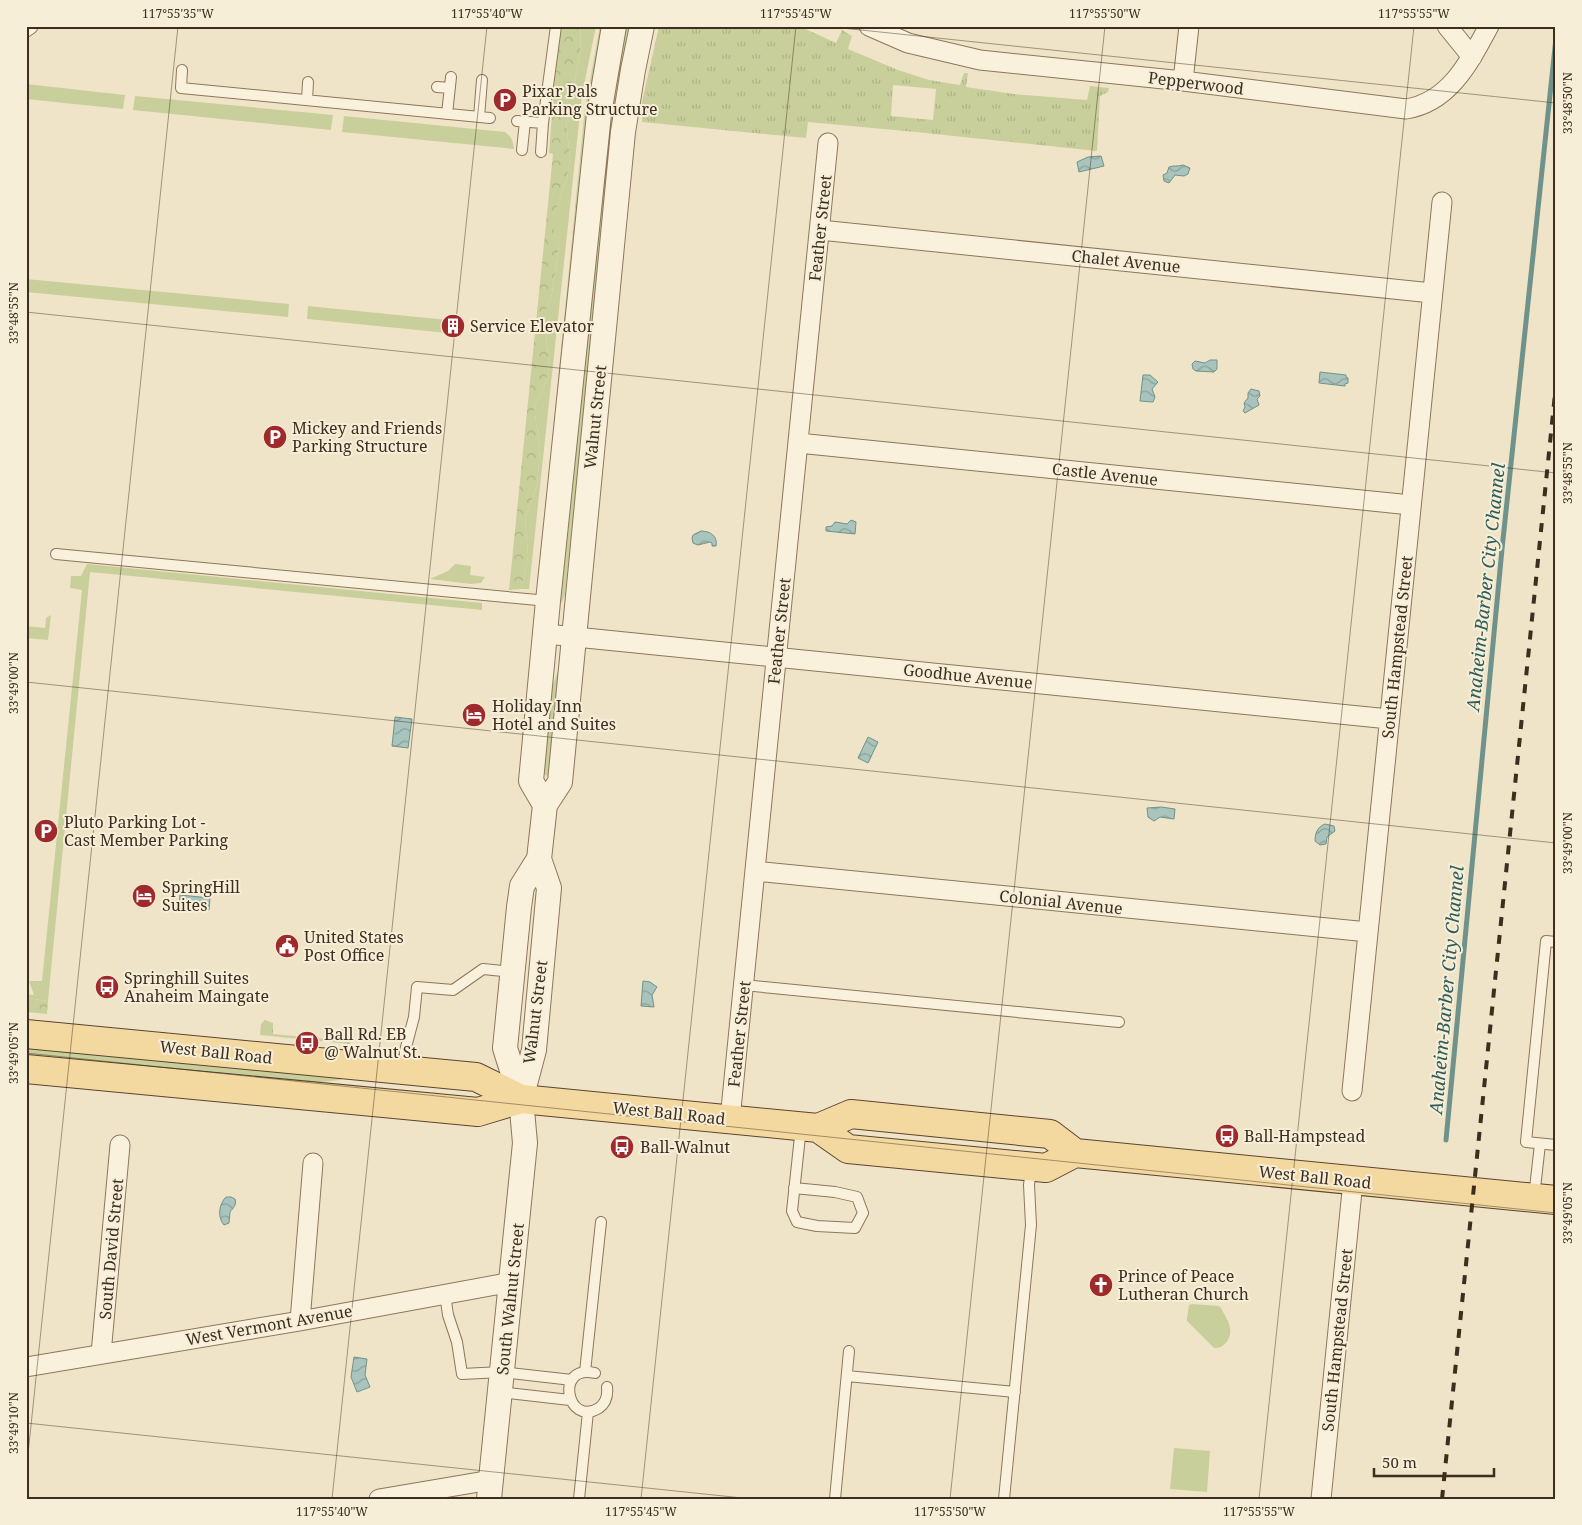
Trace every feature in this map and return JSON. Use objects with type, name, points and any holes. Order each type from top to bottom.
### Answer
[{"type":"main road","name":"West Ball Road","points":[[26,1034],[476,1077],[521,1099],[809,1127],[851,1114],[1050,1134],[1075,1153],[1545,1199]]},
{"type":"main road","name":"West Ball Road","points":[[26,1069],[478,1112],[521,1099]]},
{"type":"main road","name":"West Ball Road","points":[[809,1127],[848,1149],[1046,1168],[1075,1153]]},
{"type":"street","name":"Walnut Street","points":[[545,805],[532,781],[548,601],[599,114],[614,26]]},
{"type":"street","name":"Walnut Street","points":[[521,1099],[534,1050],[549,888],[539,859],[545,805],[560,782],[624,132],[633,70],[642,26]]},
{"type":"street","name":"Pepperwood","points":[[869,26],[890,31],[908,43],[980,60],[1184,81],[1406,109],[1429,101],[1443,92],[1458,78],[1489,26]]},
{"type":"street","points":[[1184,81],[1189,26]]},
{"type":"street","points":[[1448,26],[1472,57]]},
{"type":"street","name":"Feather Street","points":[[730,1119],[828,143]]},
{"type":"street","name":"South Hampstead Street","points":[[1352,1092],[1442,202]]},
{"type":"street","name":"Chalet Avenue","points":[[820,230],[1432,293]]},
{"type":"street","name":"Castle Avenue","points":[[798,443],[1411,506]]},
{"type":"street","name":"Goodhue Avenue","points":[[546,634],[1390,719]]},
{"type":"street","name":"Walnut Street","points":[[521,1099],[505,1048],[522,886],[539,859]]},
{"type":"street","name":"Colonial Avenue","points":[[755,871],[1368,932]]},
{"type":"street","name":"South Walnut Street","points":[[490,1489],[512,1282],[524,1143],[521,1099]]},
{"type":"street","name":"South David Street","points":[[102,1354],[120,1145]]},
{"type":"street","points":[[300,1321],[313,1164]]},
{"type":"street","name":"South Hampstead Street","points":[[1321,1499],[1353,1181]]},
{"type":"street","name":"West Vermont Avenue","points":[[26,1367],[300,1321],[512,1282]]},
{"type":"street","points":[[379,1499],[490,1489]]},
{"type":"lane","points":[[541,152],[556,26]]},
{"type":"lane","points":[[182,70],[181,88],[484,117],[482,80]]},
{"type":"lane","points":[[447,114],[451,77]]},
{"type":"lane","points":[[307,100],[308,82]]},
{"type":"lane","points":[[437,87],[450,88]]},
{"type":"lane","points":[[522,150],[521,121],[543,123]]},
{"type":"lane","points":[[56,554],[548,601]]},
{"type":"lane","points":[[1556,942],[1546,941],[1526,1142],[1556,1145]]},
{"type":"lane","points":[[404,1070],[405,1051],[414,1017],[417,987],[453,990],[483,969],[513,972]]},
{"type":"lane","points":[[744,985],[1119,1022]]},
{"type":"lane","points":[[794,1188],[835,1192],[857,1198],[863,1213],[855,1228],[817,1226],[797,1222],[792,1211],[794,1188],[809,1127]]},
{"type":"lane","points":[[1540,1144],[1545,1199]]},
{"type":"lane","points":[[1004,1499],[1031,1225],[1029,1186],[1031,1166]]},
{"type":"lane","points":[[601,1222],[590,1373],[576,1376],[572,1380],[568,1392],[570,1400],[578,1409],[588,1412],[598,1409],[603,1405],[607,1399],[607,1387]]},
{"type":"lane","points":[[445,1294],[448,1315],[457,1342],[462,1374],[570,1400]]},
{"type":"lane","points":[[835,1499],[849,1351]]},
{"type":"lane","points":[[847,1376],[1015,1392]]},
{"type":"lane","points":[[501,1382],[572,1380]]},
{"type":"lane","points":[[579,1499],[588,1412]]},
{"type":"green space","points":[[562,26],[581,26],[580,54],[571,92],[571,111],[566,122],[570,158],[567,178],[554,215],[554,231],[559,245],[552,294],[546,311],[545,322],[549,366],[546,382],[534,407],[540,450],[537,486],[525,518],[528,556],[521,589],[509,590],[553,154],[549,153],[558,37]]},
{"type":"green space","points":[[581,26],[596,26],[582,95],[529,589],[521,589],[528,556],[525,518],[537,486],[540,450],[534,407],[546,382],[549,366],[545,322],[546,311],[552,294],[559,245],[554,231],[554,215],[567,178],[570,158],[566,122],[571,111],[571,92],[580,54]]},
{"type":"green space","points":[[600,26],[606,26],[542,589],[537,592],[585,107]]},
{"type":"green space","points":[[621,26],[631,26],[616,103],[601,232],[593,331],[565,594],[562,602],[559,602],[605,119]]},
{"type":"green space","points":[[659,26],[799,26],[836,43],[842,30],[852,36],[848,49],[898,70],[929,80],[960,85],[964,73],[968,73],[966,87],[1014,94],[1087,100],[1090,86],[1109,88],[1108,92],[1100,96],[1097,151],[808,122],[806,138],[642,122],[642,102]],"holes":[[[893,85],[936,89],[933,120],[891,116]]]},
{"type":"green space","points":[[26,84],[125,95],[123,109],[26,99]]},
{"type":"green space","points":[[135,96],[333,115],[331,130],[133,110]]},
{"type":"green space","points":[[344,116],[505,132],[512,139],[514,149],[342,132]]},
{"type":"green space","points":[[26,279],[289,304],[288,317],[26,292]]},
{"type":"green space","points":[[308,306],[448,320],[447,333],[307,319]]},
{"type":"green space","points":[[87,564],[482,603],[482,610],[90,572],[48,1001],[26,998],[26,994],[34,995],[29,981],[42,981],[82,590],[70,588],[71,576],[81,576]]},
{"type":"green space","points":[[455,564],[471,566],[470,575],[485,577],[481,583],[471,584],[430,579],[448,571]]},
{"type":"green space","points":[[51,615],[48,640],[26,638],[26,626],[45,628],[46,618]]},
{"type":"green space","points":[[560,665],[552,775],[548,776],[545,775],[543,770],[550,693]]},
{"type":"green space","points":[[26,998],[48,1001],[47,1014],[26,1012]]},
{"type":"green space","points":[[265,1020],[273,1023],[273,1034],[338,1040],[340,1030],[349,1028],[351,1034],[350,1044],[260,1035],[261,1024]]},
{"type":"green space","points":[[26,1047],[342,1077],[341,1080],[310,1083],[26,1056]]},
{"type":"green space","points":[[1189,1305],[1219,1306],[1221,1308],[1230,1328],[1230,1335],[1224,1345],[1214,1348],[1187,1321]]},
{"type":"green space","points":[[1174,1448],[1210,1451],[1207,1492],[1170,1489]]},
{"type":"water","points":[[1101,156],[1104,166],[1079,172],[1077,162],[1088,157]]},
{"type":"water","points":[[1183,165],[1190,168],[1188,174],[1184,176],[1175,175],[1169,183],[1164,181],[1163,175],[1167,173],[1169,167]]},
{"type":"water","points":[[1210,360],[1217,360],[1217,369],[1214,372],[1196,371],[1193,369],[1192,364],[1195,361],[1205,363]]},
{"type":"water","points":[[1320,372],[1346,375],[1348,383],[1345,386],[1319,383]]},
{"type":"water","points":[[1143,375],[1150,375],[1158,382],[1152,389],[1155,397],[1153,402],[1140,401]]},
{"type":"water","points":[[1251,389],[1259,391],[1260,396],[1257,399],[1259,405],[1245,413],[1243,411],[1244,403]]},
{"type":"water","points":[[851,520],[856,522],[855,534],[826,531],[826,527],[832,526],[835,522],[847,524]]},
{"type":"water","points":[[701,531],[715,537],[716,546],[712,546],[710,542],[698,545],[693,543],[693,535]]},
{"type":"water","points":[[395,717],[412,719],[408,748],[392,746]]},
{"type":"water","points":[[868,737],[878,742],[868,763],[858,758]]},
{"type":"water","points":[[1147,808],[1175,809],[1174,819],[1160,817],[1154,821],[1148,817]]},
{"type":"water","points":[[1325,824],[1334,826],[1335,831],[1327,837],[1326,844],[1320,845],[1315,841],[1315,836],[1318,829]]},
{"type":"water","points":[[180,895],[210,898],[209,910],[179,907]]},
{"type":"water","points":[[643,981],[650,982],[657,987],[652,995],[654,1007],[641,1006]]},
{"type":"water","points":[[226,1197],[235,1199],[235,1203],[230,1212],[229,1223],[224,1225],[220,1218],[220,1211]]},
{"type":"water","points":[[354,1357],[367,1359],[365,1375],[370,1387],[357,1392],[351,1377]]},
{"type":"waterway","name":"Anaheim-Barber City Channel","points":[[1446,1140],[1502,549],[1556,38]]},
{"type":"railway","points":[[1442,1499],[1556,384]]},
{"type":"place","name":"Pixar Pals Parking Structure","points":[[505,100]]},
{"type":"place","name":"Service Elevator","points":[[453,326]]},
{"type":"place","name":"Mickey and Friends Parking Structure","points":[[275,437]]},
{"type":"place","name":"Holiday Inn Hotel and Suites","points":[[474,715]]},
{"type":"place","name":"Pluto Parking Lot - Cast Member Parking","points":[[46,831]]},
{"type":"place","name":"SpringHill Suites","points":[[144,896]]},
{"type":"place","name":"United States Post Office","points":[[287,946]]},
{"type":"place","name":"Springhill Suites Anaheim Maingate","points":[[107,987]]},
{"type":"place","name":"Ball Rd. EB @ Walnut St.","points":[[307,1043]]},
{"type":"place","name":"Ball-Hampstead","points":[[1227,1136]]},
{"type":"place","name":"Ball-Walnut","points":[[622,1147]]},
{"type":"place","name":"Prince of Peace Lutheran Church","points":[[1101,1285]]}]
